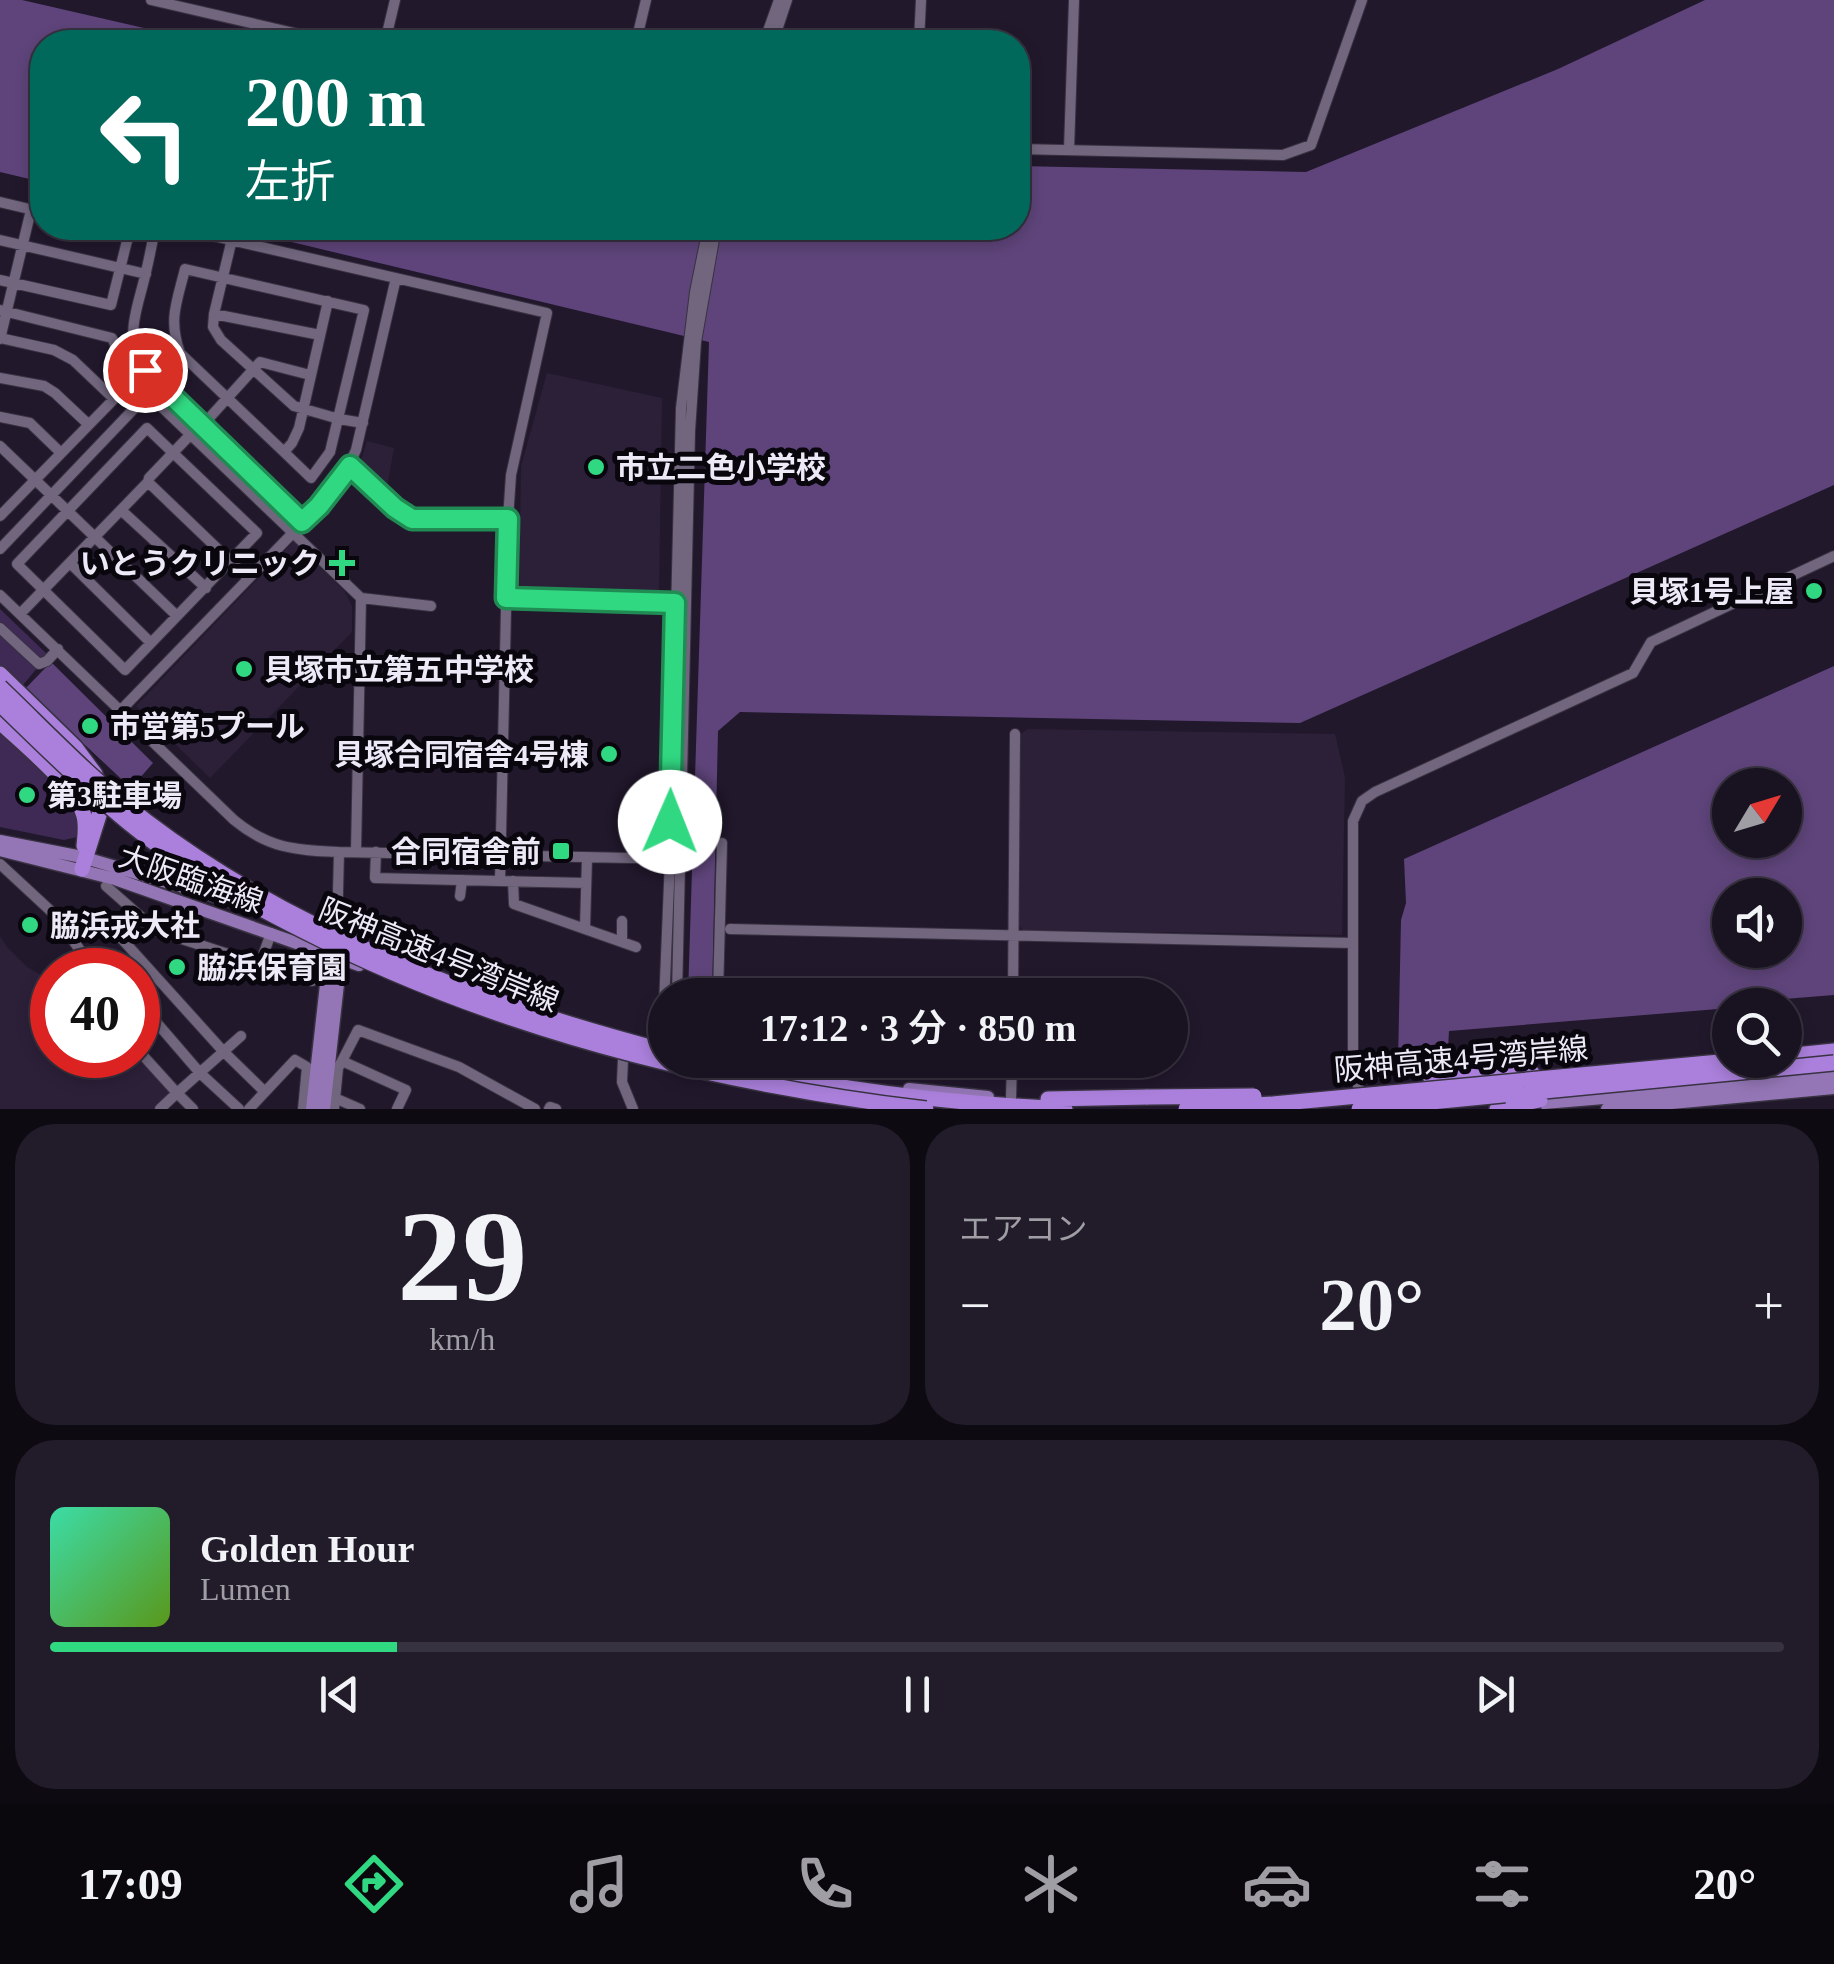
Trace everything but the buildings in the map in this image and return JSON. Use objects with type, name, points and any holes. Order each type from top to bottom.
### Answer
[{"type":"highway","points":[[0,674],[76,748],[95,774],[100,812],[83,861]]},
{"type":"highway","name":"阪神高速4号湾岸線","points":[[0,687],[129,808],[201,860],[256,893],[330,932],[454,986],[556,1021],[648,1043]]},
{"type":"highway","name":"阪神高速4号湾岸線","points":[[0,704],[78,780],[165,851],[250,902],[403,978],[536,1027],[651,1060],[795,1090],[926,1109]]},
{"type":"highway","points":[[0,722],[75,797],[84,813],[83,861]]},
{"type":"highway","points":[[1802,1054],[1834,1051]]},
{"type":"highway","name":"阪神高速4号湾岸線","points":[[1186,1109],[1834,1063]]},
{"type":"highway","name":"阪神高速4号湾岸線","points":[[1362,1107],[1712,1065]]},
{"type":"highway","points":[[1015,1099],[1262,1096],[1462,1077],[1656,1074]]},
{"type":"highway","points":[[1497,1109],[1656,1074]]},
{"type":"highway","points":[[799,1078],[869,1091],[1065,1109]]},
{"type":"main road","name":"大阪臨海線","points":[[0,841],[337,932],[478,989],[648,1042]]},
{"type":"main road","name":"大阪臨海線","points":[[0,850],[83,861],[335,955],[474,1012],[623,1059],[648,1063]]},
{"type":"main road","points":[[312,1109],[321,1079],[337,932]]},
{"type":"main road","points":[[845,1078],[864,1084],[1015,1099],[1362,1107],[1545,1104],[1834,1076]]},
{"type":"main road","name":"大阪臨海線","points":[[718,1078],[778,1093],[882,1109]]},
{"type":"main road","points":[[321,1079],[324,1109]]},
{"type":"main road","points":[[1608,1109],[1834,1088]]},
{"type":"street","points":[[151,0],[281,30]]},
{"type":"street","points":[[389,30],[395,0]]},
{"type":"street","points":[[639,30],[646,0]]},
{"type":"street","points":[[768,30],[779,0]]},
{"type":"street","points":[[777,30],[787,0]]},
{"type":"street","points":[[920,30],[921,0]]},
{"type":"street","points":[[1069,150],[1074,0]]},
{"type":"street","points":[[1030,149],[1283,156],[1311,145],[1362,0]]},
{"type":"street","points":[[0,202],[30,209]]},
{"type":"street","points":[[30,228],[3,311],[0,339],[54,350],[73,360],[114,398]]},
{"type":"street","points":[[0,240],[146,274]]},
{"type":"street","points":[[0,280],[110,305],[127,240]]},
{"type":"street","points":[[153,240],[132,339],[145,370],[362,598],[431,606]]},
{"type":"street","points":[[232,240],[214,314],[213,327],[221,340],[294,406],[363,423]]},
{"type":"street","points":[[236,240],[547,313],[511,476],[500,880]]},
{"type":"street","points":[[677,978],[675,603],[681,408],[706,240]]},
{"type":"street","points":[[668,978],[676,859],[692,341],[713,240]]},
{"type":"street","points":[[185,269],[328,301],[364,310],[330,452],[310,478],[180,352],[172,333],[172,320],[185,269]]},
{"type":"street","points":[[122,710],[319,506],[350,466],[396,278]]},
{"type":"street","points":[[284,452],[298,428],[328,301]]},
{"type":"street","points":[[3,311],[112,338],[119,358],[148,394],[298,527]]},
{"type":"street","points":[[214,314],[320,336]]},
{"type":"street","points":[[202,426],[260,362],[310,375]]},
{"type":"street","points":[[0,378],[56,392],[88,424]]},
{"type":"street","points":[[0,516],[4,502],[35,480],[134,378]]},
{"type":"street","points":[[0,549],[148,394]]},
{"type":"street","points":[[0,417],[30,424],[60,452]]},
{"type":"street","points":[[147,428],[173,453],[257,533],[126,670],[17,564],[147,428]]},
{"type":"street","points":[[20,614],[191,434]]},
{"type":"street","points":[[0,446],[177,616]]},
{"type":"street","points":[[350,466],[412,519],[508,519]]},
{"type":"street","points":[[148,482],[248,578]]},
{"type":"street","points":[[121,510],[206,588]]},
{"type":"street","points":[[1362,1107],[1354,1068],[1353,821],[1362,802],[1375,792],[1633,673],[1650,642],[1834,556]]},
{"type":"street","points":[[70,564],[151,643]]},
{"type":"street","points":[[0,595],[249,832],[280,846],[339,852],[676,859]]},
{"type":"street","points":[[356,852],[362,598]]},
{"type":"street","points":[[506,598],[675,603]]},
{"type":"street","points":[[0,628],[39,664],[58,649]]},
{"type":"street","points":[[1013,978],[1014,734]]},
{"type":"street","points":[[718,978],[722,843]]},
{"type":"street","points":[[337,932],[339,852]]},
{"type":"street","points":[[376,852],[375,878],[586,883]]},
{"type":"street","points":[[585,928],[588,858]]},
{"type":"street","points":[[0,864],[54,914],[80,948]]},
{"type":"street","points":[[460,896],[462,880]]},
{"type":"street","points":[[513,881],[514,904],[636,947]]},
{"type":"street","points":[[106,886],[157,931],[312,981]]},
{"type":"street","points":[[142,920],[122,938],[223,1052],[265,1092]]},
{"type":"street","points":[[622,921],[622,941]]},
{"type":"street","points":[[730,930],[1353,942]]},
{"type":"street","points":[[260,964],[270,933]]},
{"type":"street","points":[[160,1026],[239,1109]]},
{"type":"street","points":[[360,1109],[334,1103],[338,1068],[358,1030],[459,1067],[530,1108]]},
{"type":"street","points":[[160,1109],[241,1036]]},
{"type":"street","points":[[623,1059],[622,1082],[633,1109]]},
{"type":"street","points":[[249,1109],[296,1060],[307,1067],[303,1109]]},
{"type":"street","points":[[342,1061],[406,1090],[397,1109]]},
{"type":"street","points":[[160,1074],[194,1109]]},
{"type":"street","points":[[1013,1078],[1015,1099]]},
{"type":"shaded area","points":[[0,0],[22,0],[153,30],[30,30],[30,179],[0,172]]},
{"type":"shaded area","points":[[1705,0],[1834,0],[1834,485],[1300,723],[740,712],[718,731],[712,978],[689,978],[709,342],[283,240],[1030,240],[1030,166],[1306,172],[1558,69]]},
{"type":"shaded area","points":[[547,373],[662,398],[659,593],[519,589],[521,466]]},
{"type":"shaded area","points":[[367,441],[394,448],[383,493],[359,467]]},
{"type":"shaded area","name":"貝塚市立第五中学校","points":[[294,541],[345,592],[352,606],[352,632],[210,778],[136,706]]},
{"type":"shaded area","points":[[0,609],[48,655],[0,707]]},
{"type":"shaded area","name":"市営第5プール","points":[[51,662],[153,763],[131,788],[25,689]]},
{"type":"shaded area","points":[[1834,666],[1834,995],[1802,998],[1802,988],[1712,988],[1712,1009],[1449,1031],[1447,1067],[1429,1069],[1422,1062],[1398,1061],[1401,920],[1406,903],[1404,859]]},
{"type":"shaded area","points":[[1028,729],[1335,734],[1345,777],[1342,935],[1023,930],[1018,924],[1021,734]]},
{"type":"shaded area","name":"第3駐車場","points":[[0,732],[63,788],[77,807],[81,830],[77,837],[64,840],[0,827]]},
{"type":"shaded area","points":[[0,936],[30,969],[30,1078],[158,1078],[172,1093],[155,1109],[0,1109]]},
{"type":"place","name":"市立二色小学校","points":[[596,467]]},
{"type":"place","name":"いとうクリニック","points":[[342,563]]},
{"type":"place","name":"貝塚1号上屋","points":[[1814,591]]},
{"type":"place","name":"貝塚市立第五中学校","points":[[244,669]]},
{"type":"place","name":"市営第5プール","points":[[90,726]]},
{"type":"place","name":"貝塚合同宿舎4号棟","points":[[609,754]]},
{"type":"place","name":"第3駐車場","points":[[27,795]]},
{"type":"place","name":"合同宿舎前","points":[[561,851]]},
{"type":"place","name":"脇浜戎大社","points":[[30,925]]},
{"type":"place","name":"脇浜保育園","points":[[177,967]]},
{"type":"route","points":[[145,370],[302,522],[350,466],[412,519],[508,519],[506,598],[675,603],[670,822]]}]
